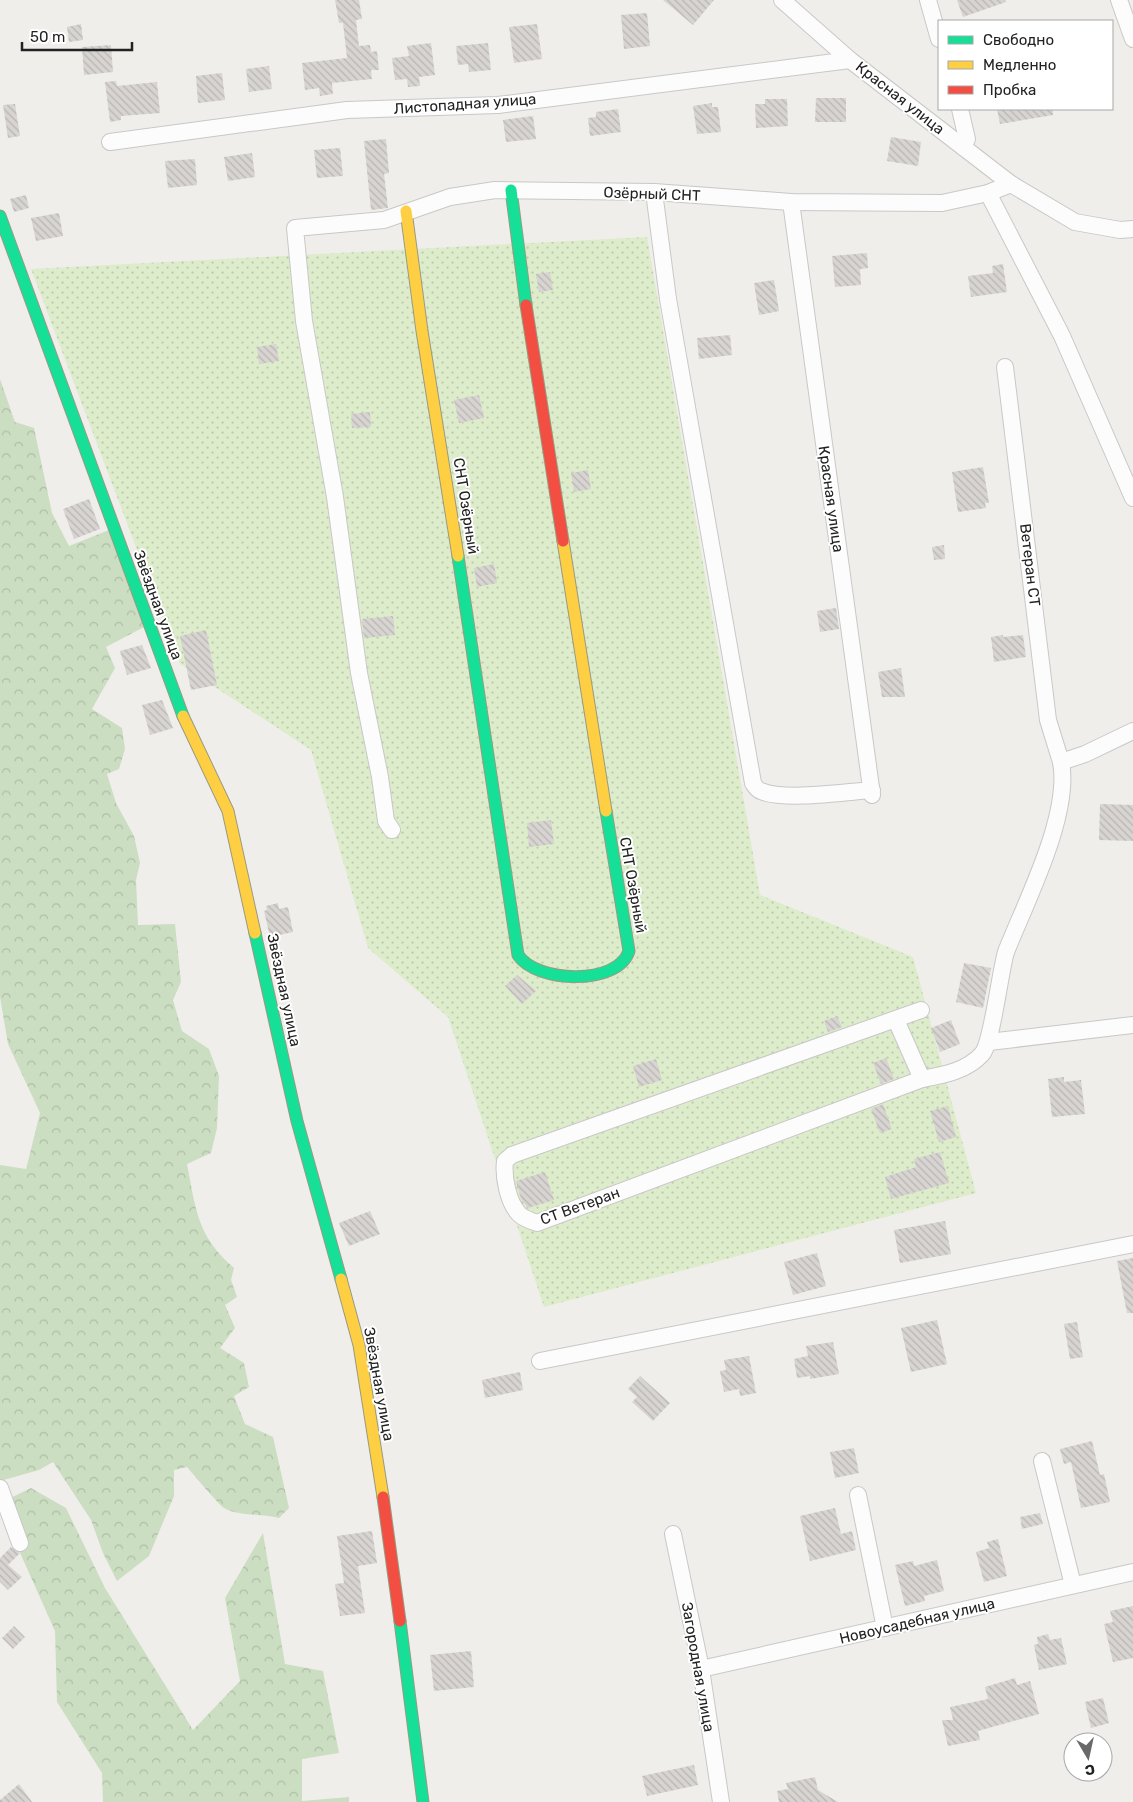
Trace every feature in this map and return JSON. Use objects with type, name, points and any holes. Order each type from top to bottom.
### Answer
[{"type":"street","name":"Красная улица","points":[[782,0],[850,60],[1011,184],[1075,222],[1120,230],[1133,229]]},
{"type":"street","points":[[928,0],[938,35]]},
{"type":"street","points":[[1119,0],[1133,38]]},
{"type":"street","name":"Листопадная улица","points":[[110,142],[347,110],[498,105],[850,60]]},
{"type":"street","points":[[960,110],[967,138],[963,147]]},
{"type":"street","name":"Озёрный СНТ","points":[[392,830],[386,821],[380,777],[359,673],[335,497],[304,321],[295,228],[384,220],[450,197],[495,190],[654,192],[791,202],[942,203],[988,193],[1011,184]]},
{"type":"street","name":"СНТ Озёрный","points":[[406,211],[422,331],[446,473],[518,955],[526,966],[542,973],[564,977],[588,976],[613,969],[625,961],[629,951],[533,359],[511,190]]},
{"type":"street","name":"Красная улица","points":[[654,192],[668,299],[753,783],[758,790],[770,794],[872,793],[791,202]]},
{"type":"street","points":[[988,193],[1062,336],[1133,498]]},
{"type":"street","name":"Звёздная улица","points":[[0,216],[184,719],[228,811],[297,1121],[359,1345],[387,1521],[423,1802]]},
{"type":"street","name":"Ветеран СТ","points":[[988,1042],[1000,970],[1059,815],[1064,778],[1048,720],[1005,366]]},
{"type":"street","points":[[1061,762],[1085,754],[1133,731]]},
{"type":"street","name":"СТ Ветеран","points":[[921,1010],[512,1155],[505,1161],[504,1171],[514,1206],[520,1216],[536,1223],[922,1079],[950,1073],[973,1062],[983,1053],[988,1042]]},
{"type":"street","points":[[896,1020],[922,1079]]},
{"type":"street","points":[[988,1042],[1133,1025]]},
{"type":"street","points":[[540,1361],[1133,1244]]},
{"type":"street","points":[[1042,1461],[1073,1585]]},
{"type":"street","points":[[0,1488],[20,1543]]},
{"type":"street","points":[[858,1495],[885,1628]]},
{"type":"street","name":"Загородная улица","points":[[673,1534],[701,1669],[721,1802]]},
{"type":"street","name":"Новоусадебная улица","points":[[701,1669],[1133,1572]]},
{"type":"green space","points":[[647,237],[760,895],[913,957],[976,1193],[544,1307],[448,1017],[368,948],[311,750],[180,664],[31,269]]},
{"type":"green space","points":[[0,379],[15,422],[34,428],[52,513],[69,546],[109,530],[144,627],[106,647],[115,668],[92,709],[122,728],[125,749],[119,769],[107,774],[116,803],[134,836],[140,863],[136,880],[138,925],[175,924],[181,982],[173,1000],[182,1031],[209,1049],[219,1076],[217,1128],[211,1153],[187,1164],[196,1209],[205,1233],[212,1245],[234,1268],[231,1280],[237,1297],[225,1305],[235,1328],[220,1348],[244,1363],[249,1387],[234,1396],[245,1424],[273,1437],[289,1508],[279,1518],[230,1511],[222,1506],[187,1467],[174,1470],[174,1496],[149,1556],[117,1581],[103,1553],[91,1520],[53,1462],[39,1470],[0,1481],[0,1165],[26,1169],[40,1113],[8,1044],[0,997]]},
{"type":"green space","points":[[31,1488],[66,1508],[105,1588],[193,1730],[240,1681],[225,1598],[263,1533],[285,1664],[323,1671],[339,1753],[302,1759],[302,1801],[349,1797],[349,1802],[103,1802],[102,1773],[57,1702],[55,1631],[0,1508],[0,1503]]},
{"type":"building","points":[[335,0],[359,0],[362,19],[356,20],[359,46],[370,45],[371,52],[377,51],[379,70],[371,70],[372,79],[332,83],[333,94],[320,96],[319,88],[305,90],[302,63],[347,58],[343,23],[339,23]]},
{"type":"building","points":[[663,0],[714,0],[693,25]]},
{"type":"building","points":[[957,0],[1005,0],[1006,2],[963,17]]},
{"type":"building","points":[[647,13],[650,46],[624,49],[621,15]]},
{"type":"building","points":[[81,24],[83,40],[69,42],[67,27]]},
{"type":"building","points":[[537,24],[542,59],[514,63],[509,27]]},
{"type":"building","points":[[431,43],[435,75],[419,77],[420,86],[408,87],[407,79],[395,80],[392,58],[409,56],[407,46]]},
{"type":"building","points":[[488,43],[491,70],[469,72],[468,64],[458,65],[456,46]]},
{"type":"building","points":[[111,45],[113,72],[84,75],[82,47]]},
{"type":"building","points":[[269,66],[272,89],[249,92],[246,69]]},
{"type":"building","points":[[222,73],[225,100],[198,103],[196,76]]},
{"type":"building","points":[[116,81],[117,86],[157,82],[160,113],[121,116],[121,120],[110,122],[105,82]]},
{"type":"building","points":[[816,98],[846,98],[846,122],[815,122]]},
{"type":"building","points":[[765,99],[787,99],[788,126],[756,128],[755,104],[765,104]]},
{"type":"building","points":[[712,103],[712,107],[718,107],[721,132],[697,134],[693,106]]},
{"type":"building","points":[[15,104],[20,136],[8,138],[3,105]]},
{"type":"building","points":[[618,109],[621,132],[590,136],[588,118],[596,117],[596,112]]},
{"type":"building","points":[[997,110],[1053,110],[1053,115],[1000,124]]},
{"type":"building","points":[[533,116],[536,139],[506,142],[503,120]]},
{"type":"building","points":[[891,137],[921,142],[918,166],[887,161]]},
{"type":"building","points":[[386,139],[389,173],[384,174],[388,208],[371,210],[364,141]]},
{"type":"building","points":[[340,148],[343,176],[317,178],[314,150]]},
{"type":"building","points":[[252,153],[255,177],[228,181],[224,157]]},
{"type":"building","points":[[195,159],[197,185],[168,188],[165,161]]},
{"type":"building","points":[[26,195],[29,208],[14,212],[10,199]]},
{"type":"building","points":[[59,213],[63,236],[36,241],[31,218]]},
{"type":"building","points":[[867,253],[868,268],[860,269],[861,285],[835,287],[832,256]]},
{"type":"building","points":[[1003,264],[1007,292],[971,297],[968,276],[993,273],[992,266]]},
{"type":"building","points":[[550,272],[553,290],[539,292],[536,274]]},
{"type":"building","points":[[774,280],[779,311],[759,315],[754,283]]},
{"type":"building","points":[[730,335],[732,355],[699,359],[697,338]]},
{"type":"building","points":[[276,344],[279,361],[259,364],[257,347]]},
{"type":"building","points":[[479,395],[484,418],[459,423],[454,400]]},
{"type":"building","points":[[370,412],[371,427],[352,428],[351,414]]},
{"type":"building","points":[[983,467],[989,503],[985,503],[986,508],[958,512],[952,472]]},
{"type":"building","points":[[588,470],[591,489],[574,492],[571,473]]},
{"type":"building","points":[[89,499],[100,529],[74,539],[63,509]]},
{"type":"building","points":[[944,545],[945,559],[934,560],[932,547]]},
{"type":"building","points":[[494,564],[497,583],[477,587],[474,568]]},
{"type":"building","points":[[836,608],[839,629],[820,632],[817,611]]},
{"type":"building","points":[[393,616],[395,635],[364,638],[362,619]]},
{"type":"building","points":[[206,630],[217,685],[191,690],[180,636]]},
{"type":"building","points":[[1003,635],[1003,637],[1023,635],[1026,657],[994,662],[991,637]]},
{"type":"building","points":[[142,645],[151,668],[127,675],[120,651]]},
{"type":"building","points":[[901,668],[905,697],[882,697],[878,672]]},
{"type":"building","points":[[162,700],[173,728],[150,735],[142,705]]},
{"type":"building","points":[[1100,804],[1133,805],[1133,841],[1099,840]]},
{"type":"building","points":[[551,820],[554,844],[529,847],[527,823]]},
{"type":"building","points":[[278,903],[279,909],[288,907],[293,932],[270,937],[264,911],[267,910],[266,906]]},
{"type":"building","points":[[964,963],[991,968],[983,1008],[956,1002]]},
{"type":"building","points":[[517,975],[536,991],[522,1004],[505,986]]},
{"type":"building","points":[[837,1016],[842,1027],[828,1032],[824,1021]]},
{"type":"building","points":[[951,1020],[960,1044],[940,1052],[931,1028]]},
{"type":"building","points":[[886,1058],[894,1079],[881,1084],[873,1063]]},
{"type":"building","points":[[656,1059],[662,1080],[639,1087],[633,1066]]},
{"type":"building","points":[[1064,1077],[1064,1082],[1081,1080],[1085,1114],[1052,1117],[1048,1079]]},
{"type":"building","points":[[883,1104],[892,1129],[880,1133],[871,1109]]},
{"type":"building","points":[[948,1106],[956,1137],[939,1142],[930,1111]]},
{"type":"building","points":[[940,1152],[949,1183],[891,1199],[885,1177],[916,1167],[914,1159]]},
{"type":"building","points":[[545,1172],[554,1200],[528,1208],[521,1199],[516,1181]]},
{"type":"building","points":[[370,1211],[380,1234],[349,1246],[339,1223]]},
{"type":"building","points":[[945,1221],[951,1254],[900,1263],[894,1230]]},
{"type":"building","points":[[817,1253],[826,1286],[793,1295],[784,1262]]},
{"type":"building","points":[[1133,1258],[1133,1313],[1127,1313],[1117,1261]]},
{"type":"building","points":[[937,1320],[947,1364],[911,1372],[901,1328]]},
{"type":"building","points":[[1077,1322],[1083,1357],[1070,1359],[1064,1324]]},
{"type":"building","points":[[833,1342],[839,1374],[810,1379],[810,1376],[797,1378],[794,1359],[808,1356],[806,1346]]},
{"type":"building","points":[[749,1356],[756,1393],[740,1396],[739,1389],[724,1392],[720,1371],[726,1370],[724,1360]]},
{"type":"building","points":[[520,1372],[523,1390],[485,1398],[482,1380]]},
{"type":"building","points":[[640,1376],[670,1403],[653,1421],[632,1402],[637,1397],[628,1389]]},
{"type":"building","points":[[1092,1441],[1100,1475],[1104,1474],[1110,1502],[1081,1508],[1071,1462],[1064,1464],[1060,1449]]},
{"type":"building","points":[[854,1448],[859,1473],[835,1478],[830,1452]]},
{"type":"building","points":[[835,1508],[841,1534],[852,1531],[856,1550],[810,1561],[800,1516]]},
{"type":"building","points":[[1040,1513],[1043,1524],[1022,1529],[1020,1517]]},
{"type":"building","points":[[372,1531],[377,1563],[358,1566],[365,1613],[340,1616],[335,1584],[344,1583],[337,1536]]},
{"type":"building","points":[[998,1539],[1007,1576],[984,1582],[976,1552],[989,1548],[987,1542]]},
{"type":"building","points":[[11,1547],[20,1553],[8,1565],[22,1577],[8,1590],[0,1582],[0,1558]]},
{"type":"building","points":[[937,1560],[944,1591],[924,1596],[925,1601],[905,1606],[895,1565],[913,1561],[914,1566]]},
{"type":"building","points":[[1133,1606],[1133,1658],[1113,1662],[1104,1624],[1113,1622],[1110,1611]]},
{"type":"building","points":[[14,1626],[25,1637],[13,1649],[2,1638]]},
{"type":"building","points":[[1048,1634],[1050,1640],[1061,1638],[1067,1664],[1039,1670],[1034,1645],[1038,1644],[1037,1637]]},
{"type":"building","points":[[471,1651],[474,1687],[434,1691],[430,1655]]},
{"type":"building","points":[[1015,1678],[1017,1685],[1030,1681],[1039,1714],[978,1731],[980,1740],[948,1746],[942,1720],[953,1720],[950,1707],[988,1699],[985,1687]]},
{"type":"building","points":[[1103,1698],[1109,1723],[1091,1728],[1085,1702]]},
{"type":"building","points":[[694,1765],[698,1785],[647,1796],[642,1776]]},
{"type":"building","points":[[815,1777],[818,1790],[838,1802],[779,1802],[777,1791],[788,1789],[786,1783]]},
{"type":"building","points":[[19,1784],[32,1802],[0,1802],[0,1800]]},
{"type":"traffic: fast","points":[[511,190],[526,305]]},
{"type":"traffic: fast","points":[[0,216],[183,716]]},
{"type":"traffic: fast","points":[[458,556],[518,955],[527,964],[541,971],[576,977],[594,975],[610,970],[622,962],[629,951],[606,811]]},
{"type":"traffic: fast","points":[[255,933],[297,1121],[341,1279]]},
{"type":"traffic: fast","points":[[400,1621],[423,1802]]},
{"type":"traffic: slow","points":[[406,211],[422,331],[458,556]]},
{"type":"traffic: slow","points":[[563,541],[606,811]]},
{"type":"traffic: slow","points":[[183,716],[228,811],[255,933]]},
{"type":"traffic: slow","points":[[341,1279],[359,1345],[383,1497]]},
{"type":"traffic: jam","points":[[526,305],[563,541]]},
{"type":"traffic: jam","points":[[383,1497],[400,1621]]}]
